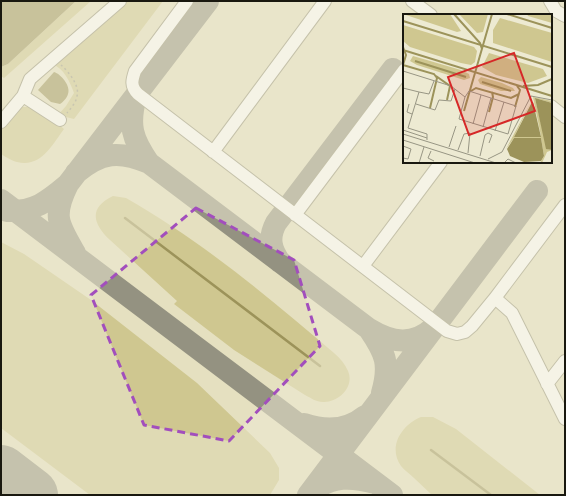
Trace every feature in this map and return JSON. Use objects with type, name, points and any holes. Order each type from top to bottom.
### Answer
[{"type":"lane","points":[[1,122],[23,96],[30,79],[120,1]]},
{"type":"lane","points":[[187,1],[135,71],[131,82],[134,90],[447,331],[457,334],[465,332],[472,326],[565,206]]},
{"type":"lane","points":[[213,152],[325,1]]},
{"type":"lane","points":[[412,1],[430,14]]},
{"type":"lane","points":[[550,1],[556,11],[565,16]]},
{"type":"lane","points":[[296,215],[403,71]]},
{"type":"lane","points":[[23,96],[60,120]]},
{"type":"lane","points":[[552,107],[565,117]]},
{"type":"lane","points":[[363,266],[440,163]]},
{"type":"lane","points":[[495,298],[512,313],[565,419]]},
{"type":"lane","points":[[547,384],[565,361]]},
{"type":"path","points":[[52,60],[63,67],[72,77],[78,96],[75,103],[60,120]]},
{"type":"highlighted area","points":[[196,208],[294,260],[320,346],[229,441],[144,425],[91,295]]},
{"type":"shaded area","points":[[1,1],[76,1],[8,64],[1,67]]},
{"type":"shaded area","points":[[76,1],[91,1],[4,78],[2,77],[1,67],[8,64]]},
{"type":"shaded area","points":[[89,1],[565,1],[565,495],[1,495],[1,80]]},
{"type":"shaded area","points":[[122,1],[163,1],[74,119],[58,115],[74,93],[63,72],[52,64]]},
{"type":"shaded area","points":[[54,72],[57,73],[67,84],[69,91],[65,100],[60,104],[51,102],[38,90]]},
{"type":"shaded area","points":[[22,107],[33,107],[52,119],[64,129],[45,154],[33,162],[25,163],[15,161],[1,154],[1,127],[15,112]]},
{"type":"shaded area","points":[[113,196],[126,198],[208,251],[334,353],[345,366],[350,377],[344,393],[329,402],[320,402],[311,399],[234,350],[174,304],[177,301],[110,240],[100,228],[97,222],[97,211],[105,201]]},
{"type":"shaded area","points":[[1,242],[24,254],[91,300],[197,383],[270,453],[279,468],[279,480],[270,495],[90,495],[1,428]]},
{"type":"shaded area","points":[[421,417],[433,417],[456,429],[540,495],[432,495],[401,466],[397,458],[396,451],[396,444],[403,430],[414,420]]},
{"type":"waterway","points":[[125,218],[320,366]]},
{"type":"waterway","points":[[431,450],[491,495]]},
{"type":"taxiway","points":[[75,253],[64,234],[59,220],[60,204],[68,184],[208,1]]},
{"type":"taxiway","points":[[280,262],[274,253],[271,239],[276,223],[393,69]]},
{"type":"taxiway","points":[[136,96],[132,115],[133,131],[135,139],[149,163]]},
{"type":"taxiway","points":[[76,173],[94,161],[111,155],[128,156],[149,163],[369,329],[394,340],[410,340],[418,338],[433,328]]},
{"type":"taxiway","points":[[7,211],[25,210],[40,205],[67,185]]},
{"type":"taxiway","points":[[308,495],[537,191]]},
{"type":"taxiway","points":[[1,200],[392,495]]},
{"type":"taxiway","points":[[369,329],[379,345],[385,360],[386,374],[382,393]]},
{"type":"taxiway","points":[[304,424],[320,428],[336,428],[351,425],[365,416]]},
{"type":"taxiway","points":[[313,492],[320,486],[335,480],[359,479],[375,483]]},
{"type":"runway","points":[[1,472],[31,495]]}]
